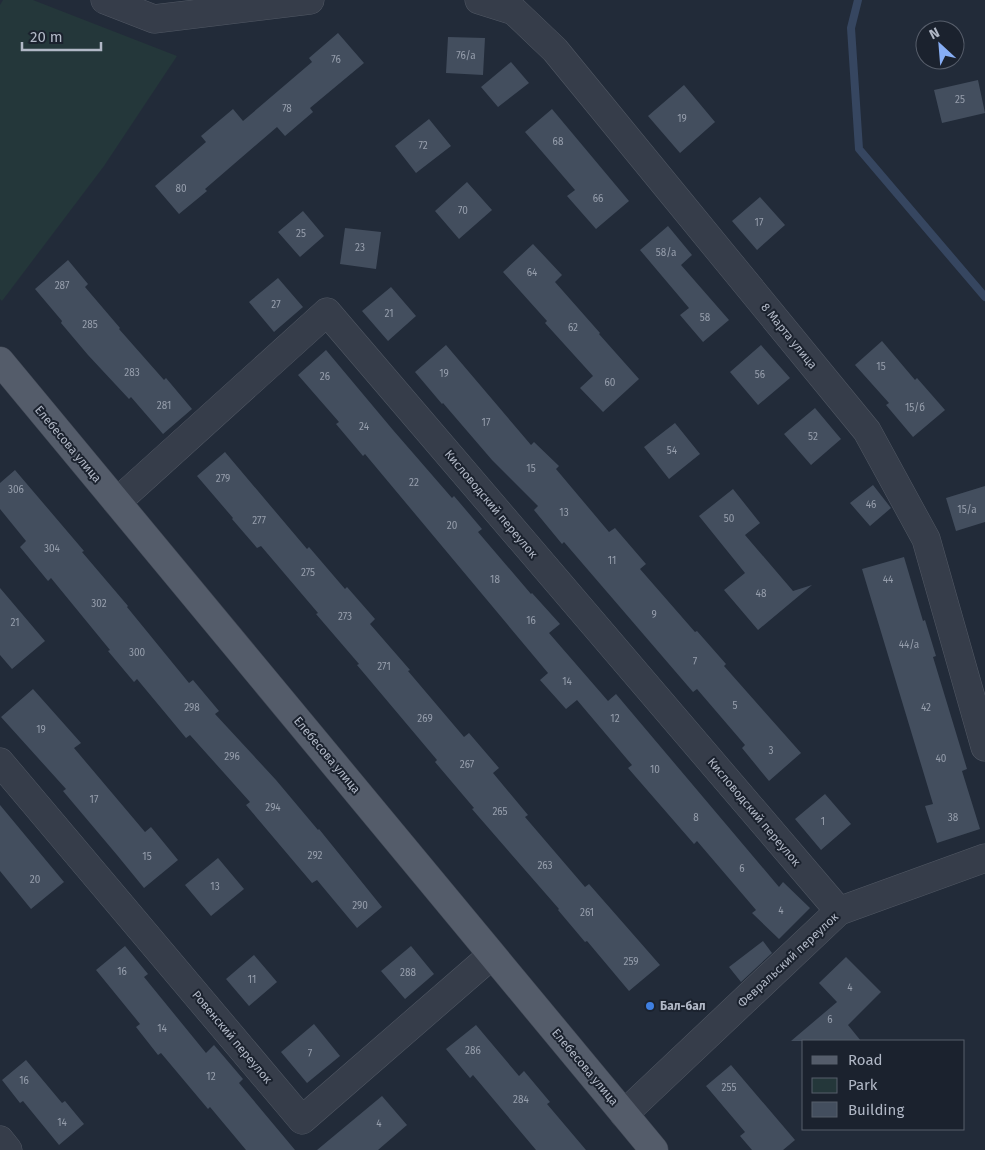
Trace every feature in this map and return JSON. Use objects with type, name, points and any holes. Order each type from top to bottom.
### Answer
[{"type":"main road","name":"Елебесова улица","points":[[0,361],[654,1150]]},
{"type":"street","points":[[105,0],[154,19],[310,0]]},
{"type":"street","name":"8 Марта улица","points":[[479,0],[514,11],[555,50],[867,431],[926,538],[985,747]]},
{"type":"street","name":"Кисловодский переулок","points":[[117,502],[327,312],[839,912]]},
{"type":"street","name":"Ровенский переулок","points":[[0,762],[302,1120],[492,954]]},
{"type":"street","name":"Февральский переулок","points":[[624,1114],[839,912],[985,858]]},
{"type":"street","points":[[0,1140],[8,1150]]},
{"type":"green space","points":[[3,0],[33,0],[177,56],[104,166],[2,301],[0,299],[0,5]]},
{"type":"building","points":[[338,33],[364,63],[310,108],[313,112],[285,136],[277,127],[179,214],[155,186],[206,142],[201,136],[233,109],[243,121],[312,62],[309,58]]},
{"type":"building","points":[[448,37],[485,38],[483,75],[446,73]]},
{"type":"building","points":[[511,62],[529,83],[498,107],[481,87]]},
{"type":"building","points":[[978,80],[985,113],[942,123],[934,90]]},
{"type":"building","points":[[684,85],[715,122],[680,153],[648,116]]},
{"type":"building","points":[[552,109],[629,201],[596,229],[567,196],[575,190],[525,132]]},
{"type":"building","points":[[429,119],[451,146],[416,173],[395,146]]},
{"type":"building","points":[[467,182],[492,210],[459,239],[435,211]]},
{"type":"building","points":[[760,197],[785,225],[757,250],[732,221]]},
{"type":"building","points":[[303,211],[324,236],[300,257],[278,232]]},
{"type":"building","points":[[668,226],[692,255],[681,265],[729,320],[703,342],[680,315],[689,308],[640,250]]},
{"type":"building","points":[[345,228],[381,232],[376,269],[340,264]]},
{"type":"building","points":[[533,244],[562,275],[555,282],[639,379],[603,412],[580,388],[593,376],[545,323],[547,321],[503,272]]},
{"type":"building","points":[[68,260],[88,284],[85,287],[119,329],[164,380],[166,378],[192,409],[163,434],[131,397],[129,399],[88,355],[35,289]]},
{"type":"building","points":[[278,278],[303,307],[274,332],[249,302]]},
{"type":"building","points":[[391,287],[416,316],[388,341],[362,311]]},
{"type":"building","points":[[882,341],[915,380],[917,378],[945,410],[913,437],[886,405],[889,403],[855,365]]},
{"type":"building","points":[[446,345],[531,445],[534,442],[559,466],[556,469],[609,532],[615,528],[646,564],[640,569],[695,632],[697,631],[726,664],[724,666],[801,753],[769,781],[742,748],[745,745],[697,689],[693,692],[564,542],[562,544],[534,510],[538,506],[492,460],[415,372]]},
{"type":"building","points":[[761,345],[790,378],[758,405],[730,372]]},
{"type":"building","points":[[326,350],[452,498],[454,496],[482,529],[478,532],[531,594],[560,624],[549,633],[608,701],[616,694],[779,887],[783,882],[810,908],[779,939],[752,913],[756,910],[697,841],[694,844],[628,768],[632,765],[577,700],[566,709],[540,680],[548,673],[365,454],[363,456],[336,424],[339,422],[298,375]]},
{"type":"building","points":[[815,408],[841,439],[811,465],[784,434]]},
{"type":"building","points":[[675,423],[700,454],[669,479],[644,447]]},
{"type":"building","points":[[225,452],[307,549],[309,547],[345,589],[347,587],[375,619],[370,624],[464,737],[469,733],[499,768],[493,773],[528,815],[525,817],[585,887],[589,884],[660,965],[629,991],[472,809],[474,808],[435,762],[437,760],[357,665],[359,664],[316,614],[318,613],[261,546],[257,548],[197,476]]},
{"type":"building","points":[[15,470],[84,551],[82,552],[189,683],[193,680],[219,711],[215,714],[319,829],[382,907],[357,928],[317,880],[312,883],[246,805],[250,802],[190,735],[186,738],[137,679],[134,682],[51,578],[48,581],[20,547],[26,541],[0,509],[0,483]]},
{"type":"building","points":[[873,485],[891,508],[870,526],[850,503]]},
{"type":"building","points":[[985,486],[985,522],[956,531],[946,498]]},
{"type":"building","points":[[733,489],[760,523],[745,535],[793,591],[812,585],[758,630],[724,590],[745,573],[699,516]]},
{"type":"building","points":[[904,557],[923,621],[925,620],[936,656],[933,657],[967,769],[962,771],[980,829],[937,843],[925,806],[933,804],[862,569]]},
{"type":"building","points":[[0,588],[45,641],[12,669],[0,655]]},
{"type":"building","points":[[33,689],[81,743],[74,748],[145,832],[151,827],[178,860],[144,888],[63,791],[66,789],[1,717]]},
{"type":"building","points":[[825,794],[851,824],[821,850],[795,819]]},
{"type":"building","points":[[0,805],[64,882],[31,909],[0,871]]},
{"type":"building","points":[[218,858],[244,889],[211,916],[185,885]]},
{"type":"building","points":[[763,941],[772,953],[741,982],[729,967]]},
{"type":"building","points":[[125,946],[148,974],[144,977],[206,1053],[214,1045],[243,1079],[239,1083],[295,1150],[246,1150],[210,1107],[208,1109],[161,1053],[158,1055],[136,1027],[140,1024],[96,970]]},
{"type":"building","points":[[411,946],[434,974],[405,999],[381,971]]},
{"type":"building","points":[[254,955],[277,982],[249,1006],[226,979]]},
{"type":"building","points":[[846,957],[881,992],[848,1025],[860,1040],[791,1041],[837,1002],[819,983]]},
{"type":"building","points":[[314,1024],[340,1056],[307,1083],[281,1052]]},
{"type":"building","points":[[476,1025],[519,1076],[524,1071],[550,1102],[547,1104],[586,1150],[536,1150],[473,1075],[470,1078],[446,1049]]},
{"type":"building","points":[[26,1060],[62,1103],[65,1101],[84,1124],[59,1145],[23,1101],[20,1103],[2,1080]]},
{"type":"building","points":[[731,1065],[795,1140],[783,1150],[752,1150],[740,1136],[745,1132],[706,1086]]},
{"type":"building","points":[[382,1096],[407,1125],[378,1150],[317,1150]]},
{"type":"waterway","points":[[858,0],[851,28],[859,149],[985,297]]},
{"type":"place","name":"Бал-бал","points":[[650,1006]]}]
